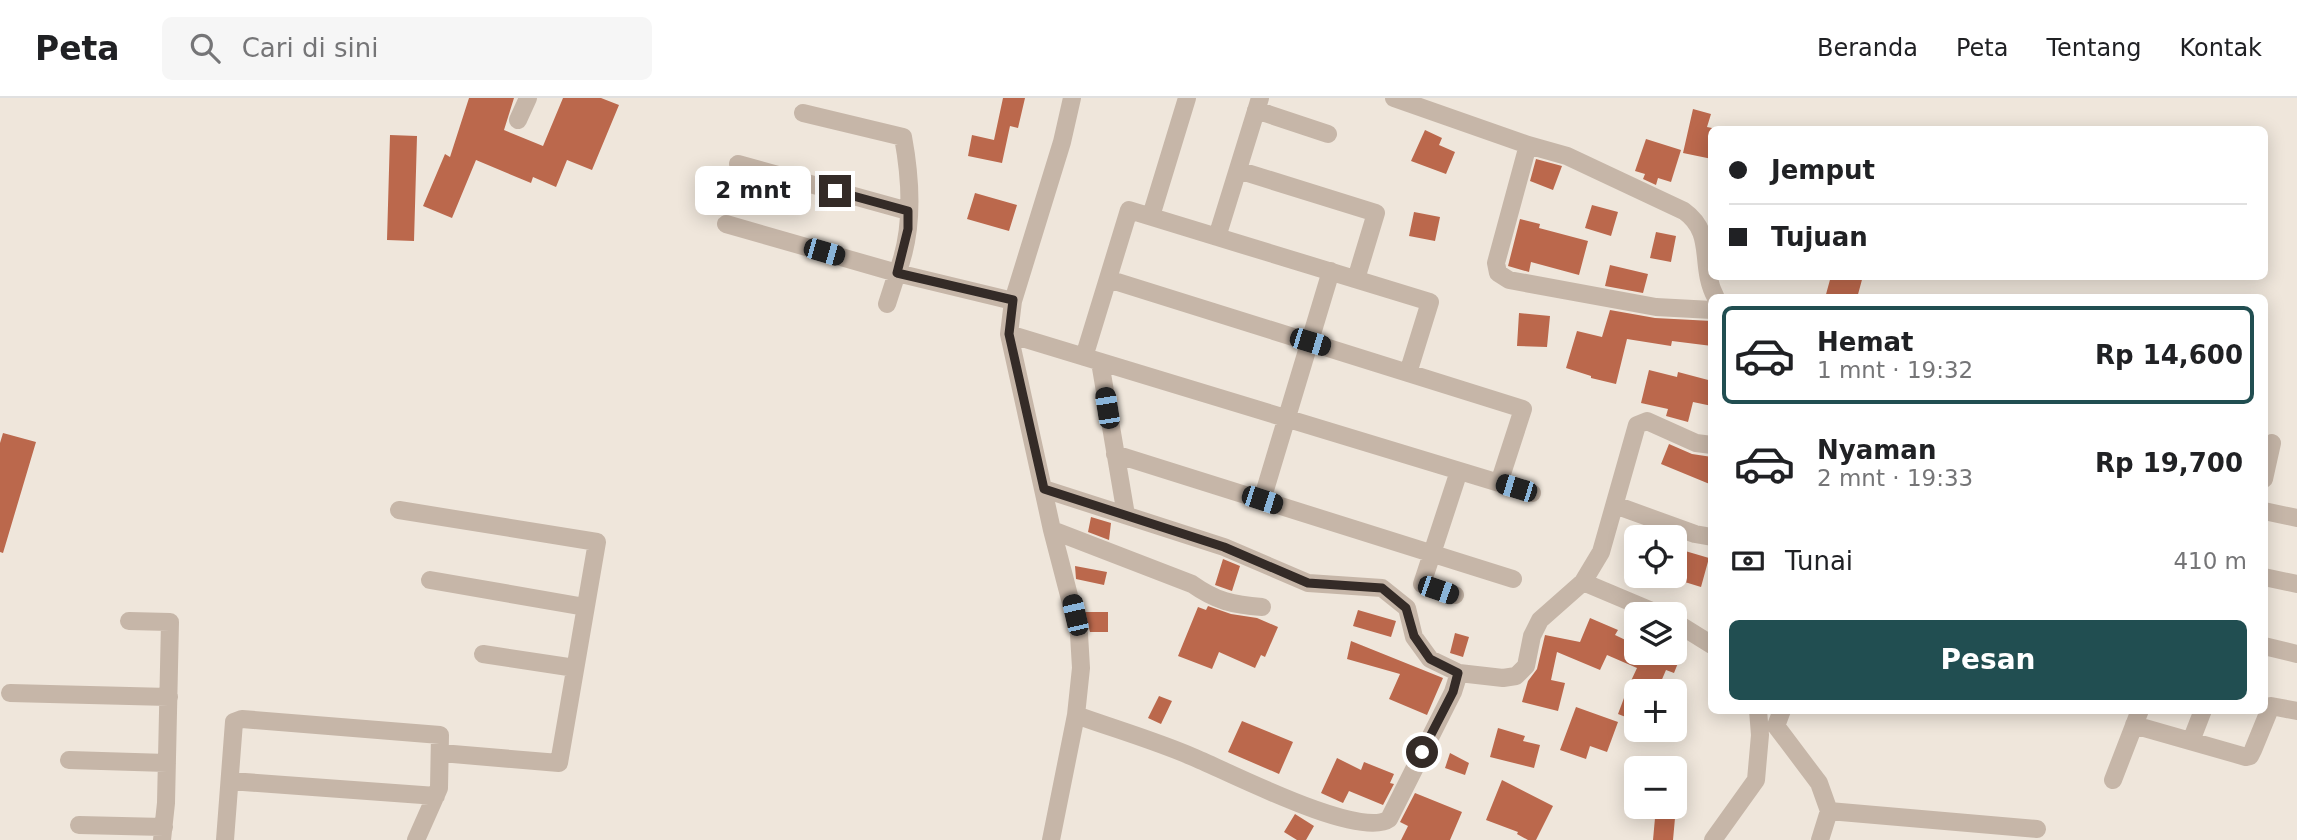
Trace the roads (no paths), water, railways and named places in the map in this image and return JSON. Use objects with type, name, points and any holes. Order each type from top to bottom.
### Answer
[{"type":"street","points":[[518,120],[528,98]]},
{"type":"street","points":[[1051,840],[1076,715],[1080,668],[1079,634],[1052,530],[1009,334],[1013,300],[1062,142],[1072,98]]},
{"type":"street","points":[[1151,216],[1187,98]]},
{"type":"street","points":[[1394,98],[1567,156],[1684,211],[1696,219],[1703,231],[1707,278],[1714,294]]},
{"type":"street","points":[[1217,237],[1258,104],[1328,134]]},
{"type":"street","points":[[803,113],[903,137],[908,229],[887,304]]},
{"type":"street","points":[[1528,145],[1496,263],[1498,273],[1509,280],[1656,307],[1708,310]]},
{"type":"street","points":[[738,164],[908,211]]},
{"type":"street","points":[[1238,170],[1376,213],[1356,279]]},
{"type":"street","points":[[1126,515],[1115,454],[1092,359],[1108,278],[1129,210],[1430,302],[1408,373]]},
{"type":"street","points":[[726,224],[897,273],[1013,300]]},
{"type":"street","points":[[1262,500],[1331,271]]},
{"type":"street","points":[[1108,278],[1523,409],[1499,483]]},
{"type":"street","points":[[1009,334],[1532,493]]},
{"type":"street","points":[[1044,489],[1224,547],[1308,583],[1382,588],[1406,608],[1414,636],[1430,659],[1458,673],[1503,678],[1516,676],[1526,666],[1532,636],[1540,620],[1583,582],[1601,552],[1634,430],[1641,422],[1647,421],[1696,443],[1708,444]]},
{"type":"street","points":[[2268,461],[2272,443]]},
{"type":"street","points":[[1115,454],[1513,579]]},
{"type":"street","points":[[1455,595],[1422,584],[1459,471]]},
{"type":"street","points":[[1615,505],[1708,536]]},
{"type":"street","points":[[399,510],[597,542],[559,763],[441,753]]},
{"type":"street","points":[[2268,512],[2297,518]]},
{"type":"street","points":[[1052,530],[1192,584],[1211,597],[1237,605],[1262,607]]},
{"type":"street","points":[[2268,578],[2297,584]]},
{"type":"street","points":[[430,580],[585,607]]},
{"type":"street","points":[[1583,582],[1630,602]]},
{"type":"street","points":[[79,825],[163,833],[170,622],[129,621]]},
{"type":"street","points":[[1687,629],[1708,643]]},
{"type":"street","points":[[2268,647],[2297,654]]},
{"type":"street","points":[[483,654],[575,668]]},
{"type":"street","points":[[1076,715],[1192,756],[1302,807],[1333,818],[1381,824],[1390,819],[1453,692],[1458,673]]},
{"type":"street","points":[[10,693],[169,697]]},
{"type":"street","points":[[2268,713],[2271,706],[2297,711]]},
{"type":"street","points":[[1713,840],[1756,780],[1760,735],[1758,714]]},
{"type":"street","points":[[1780,714],[1776,726],[1819,783],[1829,811],[1820,840]]},
{"type":"street","points":[[2191,741],[2201,714]]},
{"type":"street","points":[[2113,780],[2137,718],[2191,741],[2246,757],[2250,756],[2268,714]]},
{"type":"street","points":[[225,840],[234,722],[238,719],[441,736],[439,788],[416,840]]},
{"type":"street","points":[[69,760],[167,763]]},
{"type":"street","points":[[230,781],[436,796]]},
{"type":"street","points":[[1829,811],[2037,828]]}]
